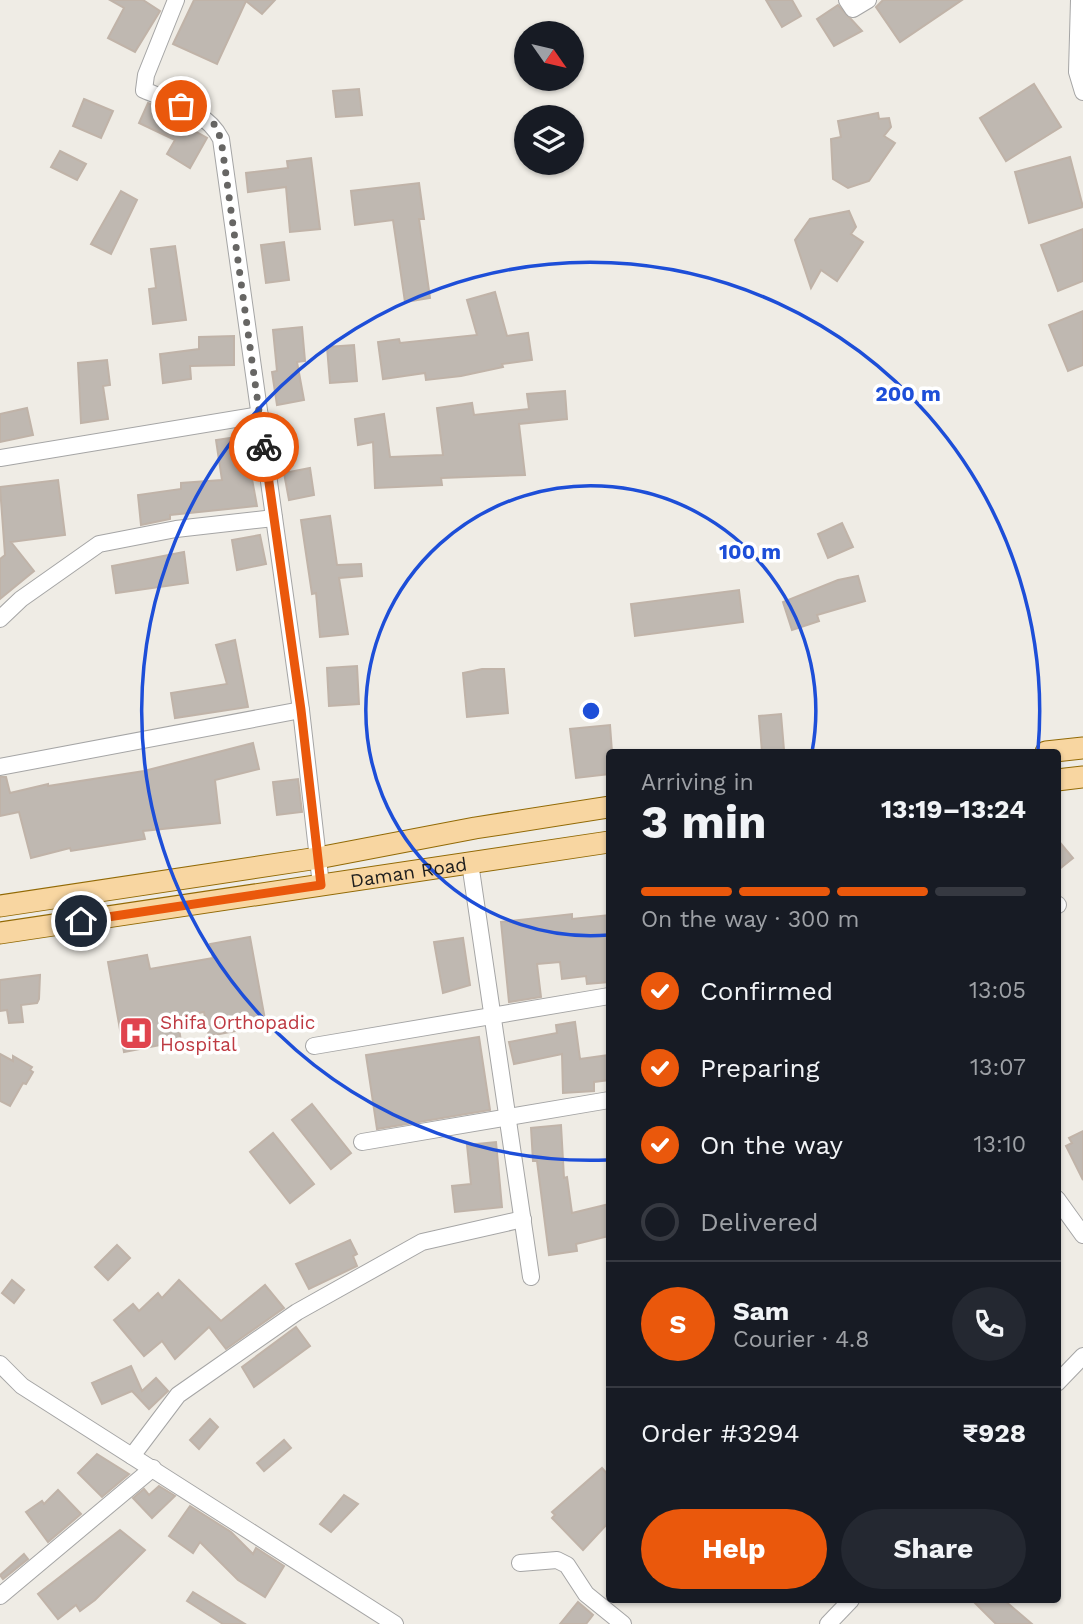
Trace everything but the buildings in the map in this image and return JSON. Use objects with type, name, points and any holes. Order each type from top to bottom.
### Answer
[{"type":"main road","points":[[1061,750],[1083,748]]},
{"type":"main road","points":[[1061,779],[1083,776]]},
{"type":"main road","points":[[0,906],[318,858],[475,828],[606,807]]},
{"type":"main road","name":"Daman Road","points":[[0,933],[606,842]]},
{"type":"street","points":[[176,0],[146,75],[144,90],[214,124],[221,139],[301,710],[321,885]]},
{"type":"street","points":[[847,0],[853,9],[868,0]]},
{"type":"street","points":[[1079,0],[1077,72],[1083,92]]},
{"type":"street","points":[[0,458],[260,415]]},
{"type":"street","points":[[0,619],[21,599],[99,544],[176,529],[274,518]]},
{"type":"street","points":[[0,766],[301,710]]},
{"type":"street","points":[[470,863],[531,1276]]},
{"type":"street","points":[[314,1046],[606,997]]},
{"type":"street","points":[[362,1142],[606,1101]]},
{"type":"street","points":[[1061,1205],[1083,1235]]},
{"type":"street","points":[[132,1456],[178,1395],[297,1312],[422,1242],[523,1219]]},
{"type":"street","points":[[1061,1379],[1083,1356]]},
{"type":"street","points":[[0,1364],[22,1386],[395,1624]]},
{"type":"street","points":[[0,1596],[153,1468]]},
{"type":"street","points":[[520,1563],[557,1560],[566,1565],[586,1594],[623,1624]]},
{"type":"street","points":[[828,1624],[848,1603]]},
{"type":"way so far","points":[[181,106],[214,124],[221,139],[264,447]]},
{"type":"place","name":"Shifa Orthopadic Hospital","points":[[136,1033]]},
{"type":"route","points":[[81,921],[321,885],[301,710],[264,447]]}]
